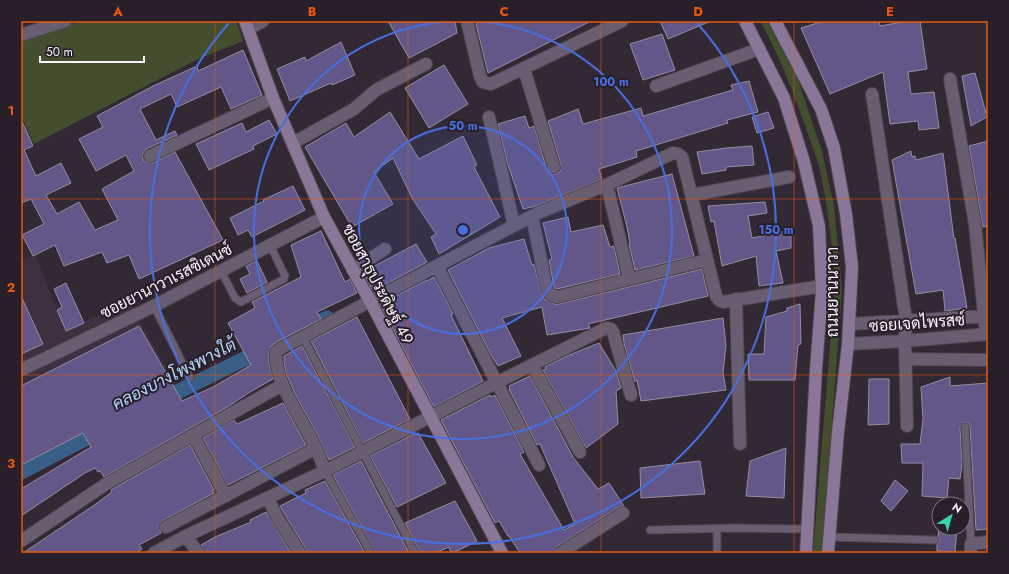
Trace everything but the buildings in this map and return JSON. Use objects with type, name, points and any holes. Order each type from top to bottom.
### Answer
[{"type":"main road","name":"ถนนยานนาวา","points":[[744,21],[784,98],[804,162],[819,226],[822,286],[806,553]]},
{"type":"main road","name":"ถนนยานนาวา","points":[[775,21],[821,109],[834,148],[846,214],[852,267],[850,324],[838,432],[828,553]]},
{"type":"main road","name":"ซอยสาธุประดิษฐ์ 49","points":[[247,25],[273,98],[324,217],[370,301],[502,553]]},
{"type":"street","points":[[21,35],[66,21]]},
{"type":"street","points":[[247,25],[263,21]]},
{"type":"street","points":[[467,21],[480,76],[483,82],[491,84],[622,21]]},
{"type":"street","points":[[656,86],[759,49]]},
{"type":"street","points":[[293,143],[354,109],[376,90],[426,64]]},
{"type":"street","points":[[524,69],[554,167]]},
{"type":"street","points":[[950,79],[975,224],[987,334]]},
{"type":"street","points":[[872,94],[906,320],[905,359],[907,426]]},
{"type":"street","points":[[150,156],[273,98]]},
{"type":"street","points":[[489,117],[514,225]]},
{"type":"street","points":[[325,471],[316,448],[282,385],[275,358],[276,352],[514,225],[607,185],[673,153],[682,157],[716,296],[719,300],[723,302],[822,286]]},
{"type":"street","points":[[692,195],[789,177]]},
{"type":"street","points":[[607,185],[630,278]]},
{"type":"street","points":[[532,216],[547,290],[551,295],[557,297],[708,260]]},
{"type":"street","name":"ซอยยานาวาเรสซิเดนซ์","points":[[21,370],[154,306],[324,217]]},
{"type":"street","points":[[353,270],[385,249]]},
{"type":"street","points":[[437,266],[538,465]]},
{"type":"street","points":[[736,299],[740,444]]},
{"type":"street","name":"ซอยเจดไพรสซ์","points":[[850,324],[986,316]]},
{"type":"street","points":[[154,553],[186,536],[325,471],[606,328],[611,329],[613,332],[631,395]]},
{"type":"street","name":"ซอยเจดไพรสซ์","points":[[848,344],[987,334]]},
{"type":"street","points":[[905,359],[988,360]]},
{"type":"street","points":[[532,365],[580,452]]},
{"type":"street","points":[[21,541],[106,484],[282,385]]},
{"type":"street","points":[[193,435],[226,496]]},
{"type":"street","points":[[166,527],[316,448]]},
{"type":"street","points":[[268,498],[277,517],[300,553]]},
{"type":"street","points":[[560,553],[623,513]]},
{"type":"street","points":[[186,536],[198,553]]},
{"type":"street","points":[[971,548],[988,542]]},
{"type":"lane","points":[[221,271],[235,298],[241,302],[284,280],[285,276],[270,245]]},
{"type":"lane","points":[[154,306],[190,378]]},
{"type":"lane","points":[[304,337],[415,553]]},
{"type":"lane","points":[[965,427],[971,548]]},
{"type":"lane","points":[[325,471],[371,553]]},
{"type":"lane","points":[[650,530],[717,530],[733,528],[807,529]]},
{"type":"lane","points":[[717,530],[717,553]]},
{"type":"lane","points":[[829,537],[935,540]]},
{"type":"shaded area","points":[[35,254],[65,331],[128,300],[178,389],[46,455],[21,413],[21,261]]},
{"type":"green space","points":[[80,21],[236,21],[243,41],[196,60],[34,144],[21,116],[21,41]]},
{"type":"green space","points":[[760,21],[767,21],[797,77],[822,151],[834,206],[842,290],[822,553],[813,553],[835,284],[831,239],[825,195],[819,166],[785,72]]},
{"type":"waterway","name":"คลองบางโพงพางใต้","points":[[159,401],[327,318]]},
{"type":"waterway","name":"คลองบางโพงพางใต้","points":[[21,472],[104,429]]}]
